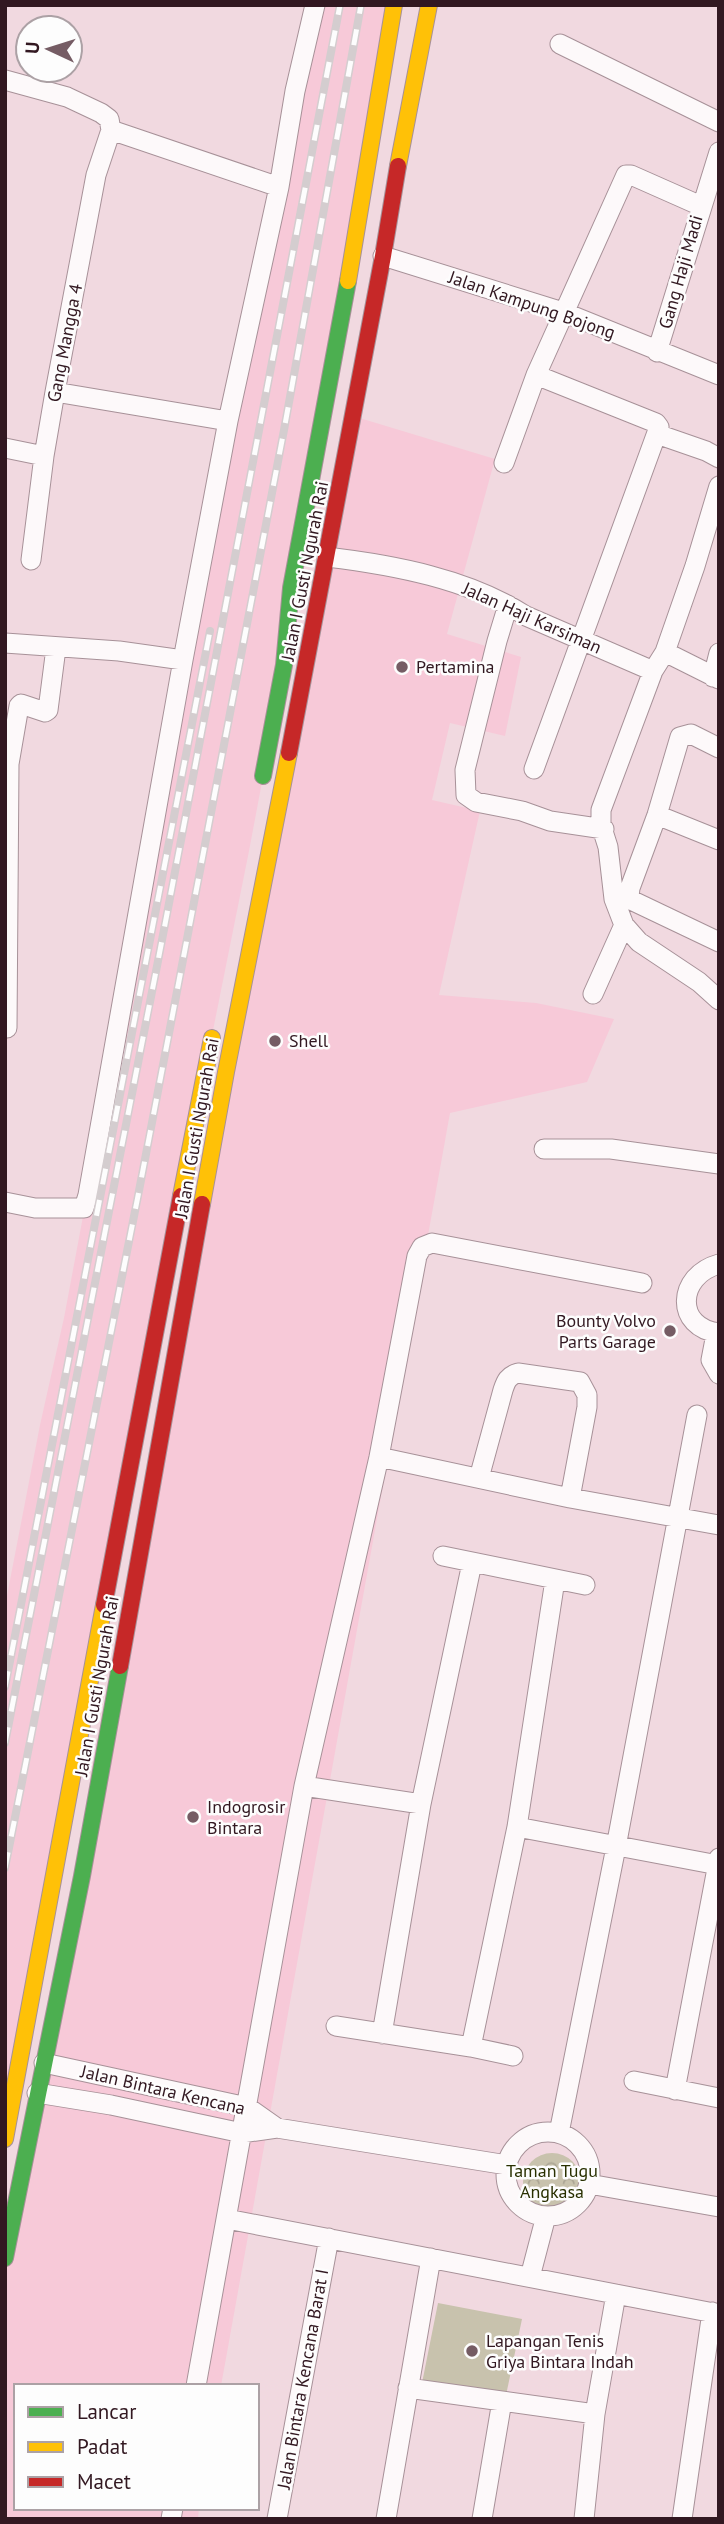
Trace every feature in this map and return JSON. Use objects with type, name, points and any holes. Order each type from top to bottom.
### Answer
[{"type":"main road","name":"Jalan I Gusti Ngurah Rai","points":[[259,798],[284,665],[296,561],[359,224],[394,5]]},
{"type":"main road","name":"Jalan I Gusti Ngurah Rai","points":[[5,2258],[82,1876],[226,1072],[327,557],[383,256],[405,121],[429,5]]},
{"type":"main road","name":"Jalan I Gusti Ngurah Rai","points":[[5,2138],[57,1870],[165,1276],[215,1023]]},
{"type":"main road","points":[[165,1276],[188,1277]]},
{"type":"main road","points":[[57,1870],[82,1876]]},
{"type":"street","points":[[5,1202],[35,1208],[84,1208],[228,421],[315,5]]},
{"type":"street","points":[[560,44],[719,122]]},
{"type":"street","points":[[5,80],[67,97],[101,113],[109,119],[111,130],[279,187]]},
{"type":"street","name":"Gang Mangga 4","points":[[31,560],[55,391],[96,175],[111,130]]},
{"type":"street","name":"Gang Haji Madi","points":[[657,352],[684,270],[701,206],[714,179],[719,152]]},
{"type":"street","points":[[503,463],[536,375],[626,175],[701,206]]},
{"type":"street","name":"Jalan Kampung Bojong","points":[[383,256],[563,312],[719,375]]},
{"type":"street","points":[[534,769],[659,427],[656,423],[536,375]]},
{"type":"street","points":[[55,391],[228,421]]},
{"type":"street","points":[[657,435],[719,458]]},
{"type":"street","points":[[5,449],[44,456]]},
{"type":"street","points":[[719,486],[665,652],[653,671],[601,810],[601,825],[604,829],[614,899],[624,925],[639,943],[699,982],[719,1000]]},
{"type":"street","name":"Jalan Haji Karsiman","points":[[327,557],[380,563],[460,585],[653,671]]},
{"type":"street","points":[[508,605],[465,770],[466,795],[476,802],[522,811],[550,821],[604,829]]},
{"type":"street","points":[[5,643],[183,660]]},
{"type":"street","points":[[7,1028],[9,764],[19,706],[21,704],[45,712],[48,710],[56,648]]},
{"type":"street","points":[[665,652],[716,678],[719,653]]},
{"type":"street","points":[[719,748],[691,734],[680,737],[657,815],[629,888],[629,897],[633,901],[719,942]]},
{"type":"street","points":[[657,815],[719,840]]},
{"type":"street","points":[[593,994],[624,925]]},
{"type":"street","points":[[544,1149],[611,1149],[719,1164]]},
{"type":"street","points":[[196,2384],[304,1786],[379,1457],[418,1256],[422,1247],[432,1243],[642,1283]]},
{"type":"street","points":[[719,1264],[704,1268],[693,1278],[687,1291],[686,1303],[696,1324],[717,1334],[711,1360],[719,1374]]},
{"type":"street","points":[[479,1478],[503,1390],[511,1376],[518,1373],[580,1382],[587,1395],[587,1407],[570,1498]]},
{"type":"street","points":[[559,2133],[697,1415]]},
{"type":"street","points":[[379,1457],[570,1498],[719,1525]]},
{"type":"street","points":[[443,1556],[584,1585]]},
{"type":"street","points":[[382,2034],[421,1804],[472,1563]]},
{"type":"street","points":[[471,2047],[517,1827],[555,1580]]},
{"type":"street","points":[[304,1786],[421,1804]]},
{"type":"street","points":[[517,1827],[616,1847],[718,1861],[675,2090]]},
{"type":"street","points":[[335,2026],[513,2056]]},
{"type":"street","name":"Jalan Bintara Kencana","points":[[44,2063],[247,2107],[277,2128]]},
{"type":"street","points":[[111,2105],[116,2078]]},
{"type":"street","points":[[634,2081],[719,2098]]},
{"type":"street","name":"Jalan Bintara Kencana","points":[[37,2093],[111,2105],[242,2133],[277,2128],[507,2165]]},
{"type":"street","points":[[559,2133],[570,2138],[587,2158],[589,2184],[583,2197],[561,2214],[546,2216],[532,2213],[520,2205],[511,2193],[507,2180],[507,2165],[521,2142],[532,2135],[559,2133]]},
{"type":"street","points":[[589,2184],[719,2207]]},
{"type":"street","points":[[530,2277],[546,2216]]},
{"type":"street","points":[[227,2219],[715,2313],[682,2519]]},
{"type":"street","name":"Jalan Bintara Kencana Barat I","points":[[277,2519],[329,2238]]},
{"type":"street","points":[[386,2519],[431,2258]]},
{"type":"street","points":[[584,2519],[596,2414],[615,2294]]},
{"type":"street","points":[[408,2388],[596,2414]]},
{"type":"street","points":[[482,2519],[502,2401]]},
{"type":"shaded area","points":[[318,5],[394,5],[284,665],[196,1115],[5,2139],[5,1606],[64,1318]]},
{"type":"shaded area","points":[[353,416],[495,459],[447,634],[521,657],[505,736],[450,723],[432,800],[480,811],[439,995],[536,1003],[614,1019],[587,1082],[450,1113],[221,2384],[14,2384],[14,2510],[199,2510],[198,2519],[5,2519],[5,2258]]},
{"type":"green space","name":"Taman Tugu Angkasa","points":[[552,2153],[563,2155],[576,2166],[581,2182],[579,2193],[568,2206],[552,2211],[541,2209],[528,2198],[523,2182],[525,2171],[536,2158]]},
{"type":"green space","name":"Lapangan Tenis Griya Bintara Indah","points":[[438,2303],[522,2319],[505,2400],[422,2383]]},
{"type":"railway","points":[[5,1743],[158,961],[340,5]]},
{"type":"railway","points":[[5,1868],[138,1196],[284,430],[361,5]]},
{"type":"railway","points":[[5,1687],[210,631]]},
{"type":"traffic: fast","points":[[263,776],[284,665],[291,588],[348,281]]},
{"type":"traffic: fast","points":[[5,2258],[82,1876],[120,1666]]},
{"type":"traffic: slow","points":[[348,281],[394,5]]},
{"type":"traffic: slow","points":[[398,166],[429,5]]},
{"type":"traffic: slow","points":[[202,1204],[289,753]]},
{"type":"traffic: slow","points":[[181,1196],[212,1038]]},
{"type":"traffic: slow","points":[[5,2139],[104,1605]]},
{"type":"traffic: jam","points":[[289,753],[398,166]]},
{"type":"traffic: jam","points":[[104,1605],[181,1196]]},
{"type":"traffic: jam","points":[[120,1666],[202,1204]]},
{"type":"place","name":"Pertamina","points":[[402,667]]},
{"type":"place","name":"Shell","points":[[275,1041]]},
{"type":"place","name":"Bounty Volvo Parts Garage","points":[[670,1331]]},
{"type":"place","name":"Indogrosir Bintara","points":[[193,1817]]},
{"type":"place","name":"Lapangan Tenis Griya Bintara Indah","points":[[472,2351]]}]
